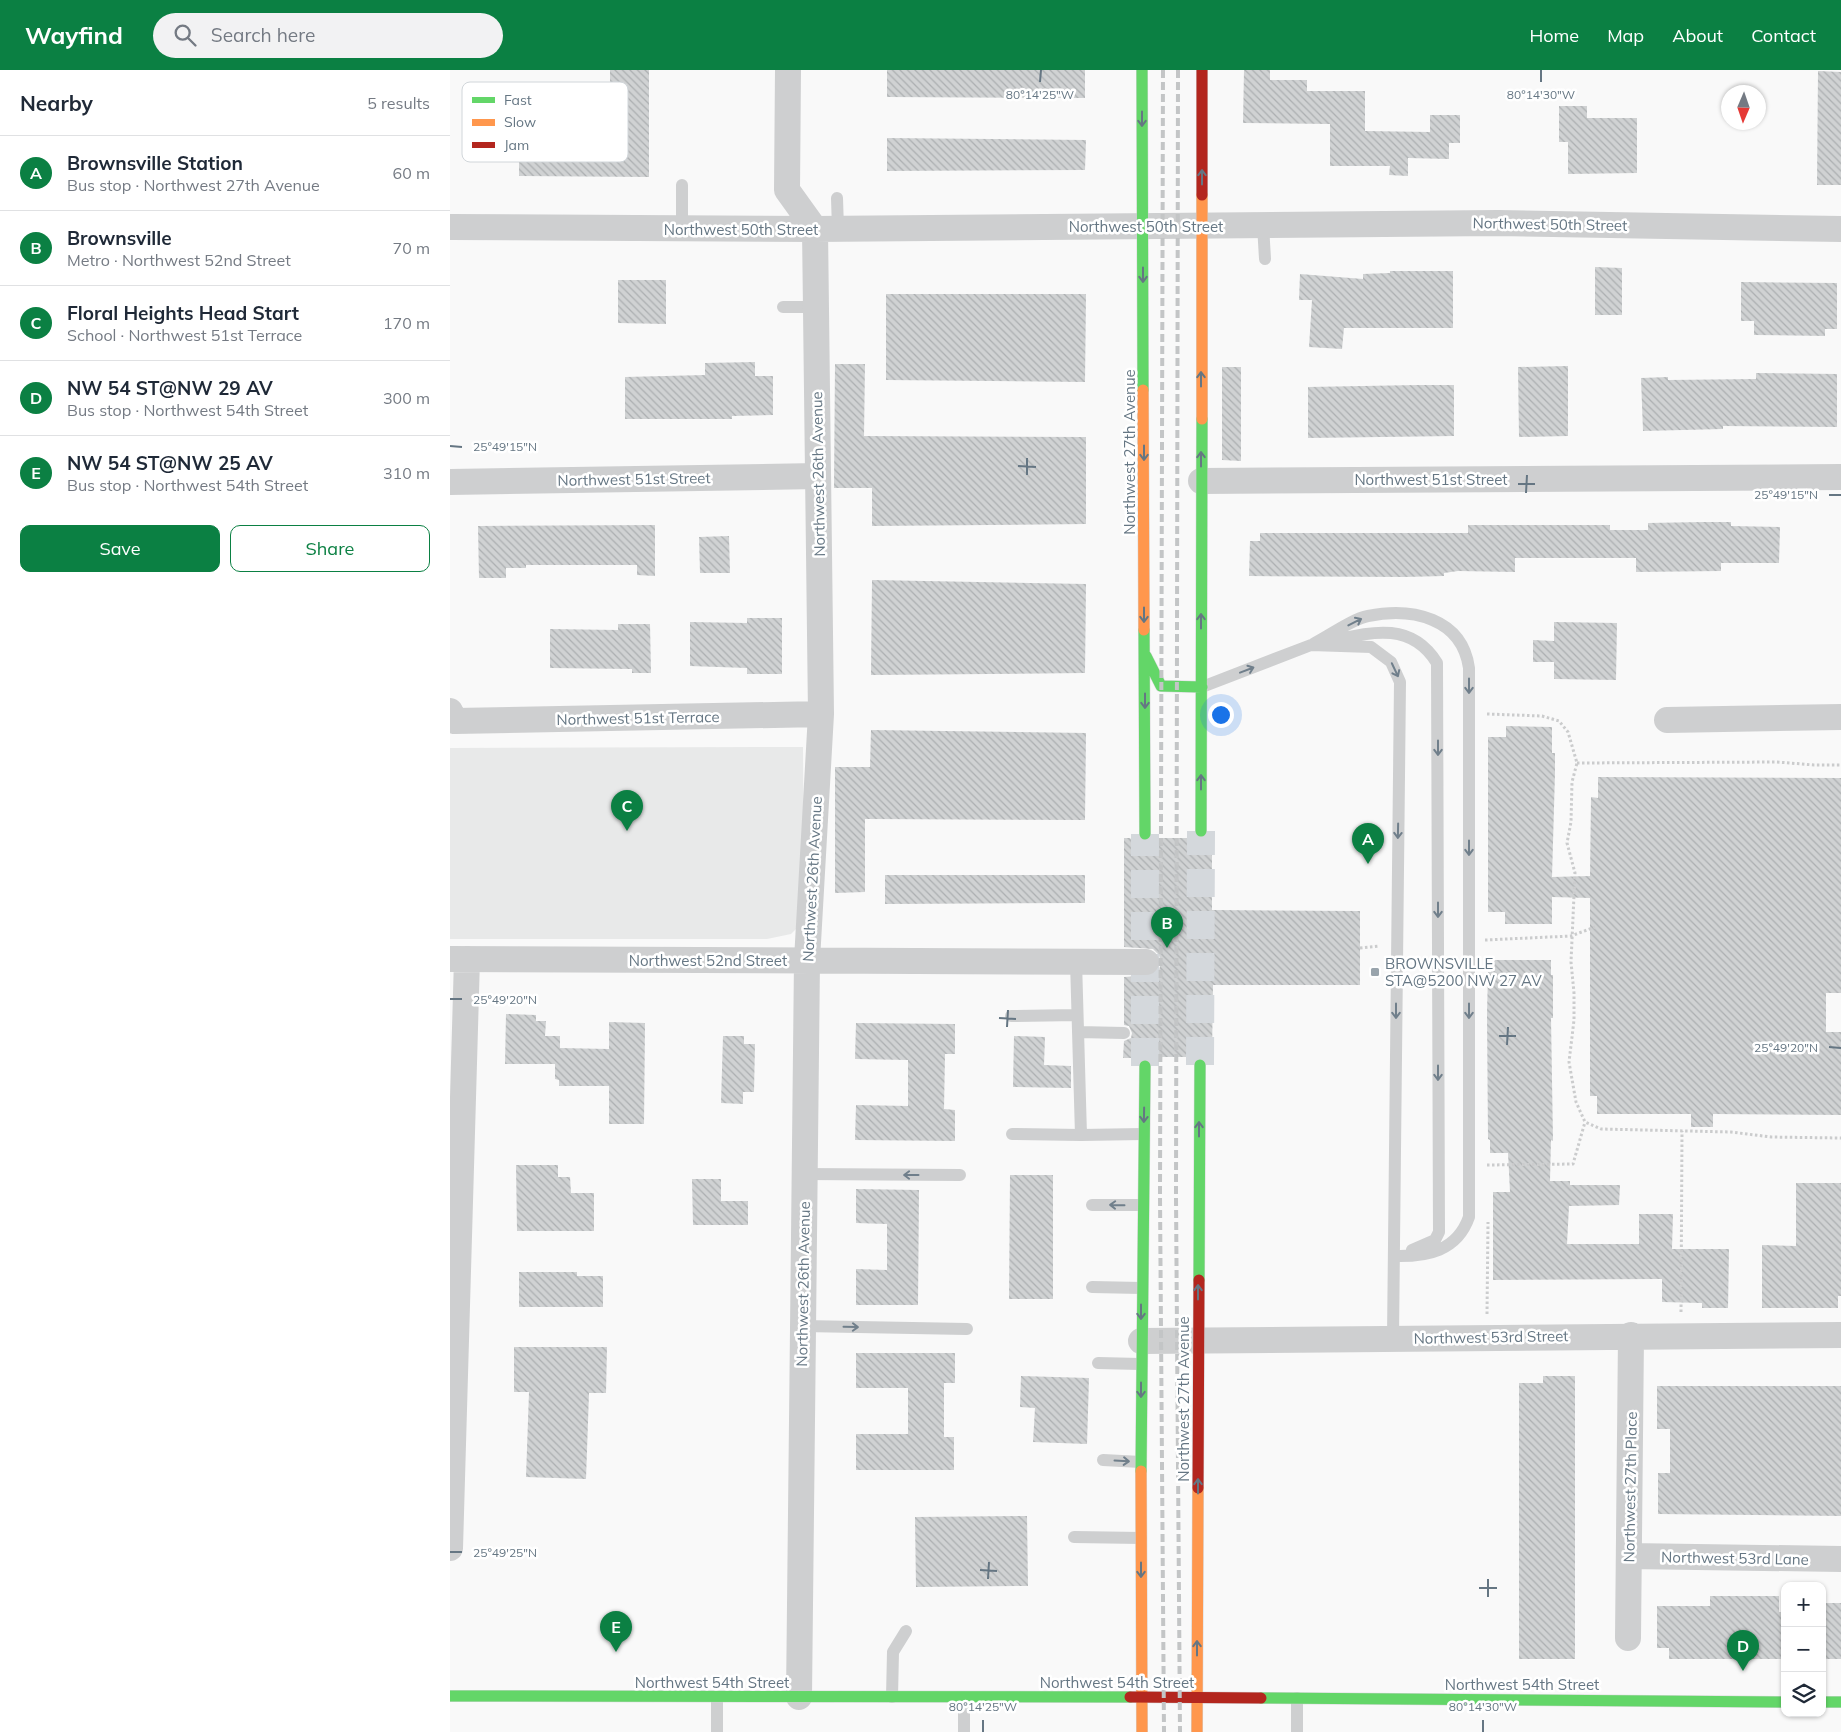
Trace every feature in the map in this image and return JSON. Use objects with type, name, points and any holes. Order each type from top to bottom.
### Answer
[{"type":"main road","name":"Northwest 27th Avenue","points":[[1142,70],[1145,834]]},
{"type":"main road","points":[[1201,831],[1202,70]]},
{"type":"main road","points":[[1144,652],[1160,686],[1202,687]]},
{"type":"main road","name":"Northwest 27th Avenue","points":[[1197,1732],[1200,1065]]},
{"type":"main road","points":[[1142,1732],[1140,1353],[1145,1066]]},
{"type":"main road","name":"Northwest 54th Street","points":[[450,1696],[1197,1697],[1781,1702]]},
{"type":"main road","points":[[1826,1702],[1841,1702]]},
{"type":"street","points":[[788,70],[787,190],[826,229]]},
{"type":"street","name":"Northwest 50th Street","points":[[450,228],[826,229],[1498,223],[1841,229]]},
{"type":"street","name":"Northwest 26th Avenue","points":[[799,1697],[807,960],[821,714],[816,307],[826,229]]},
{"type":"street","name":"Northwest 51st Street","points":[[450,482],[818,476]]},
{"type":"street","name":"Northwest 51st Street","points":[[1201,481],[1841,477]]},
{"type":"street","name":"Northwest 51st Terrace","points":[[453,716],[821,714]]},
{"type":"street","points":[[1667,720],[1841,717]]},
{"type":"street","points":[[450,1548],[459,959]]},
{"type":"street","name":"Northwest 52nd Street","points":[[459,959],[1146,962]]},
{"type":"street","name":"Northwest 53rd Street","points":[[1140,1353],[1198,1341],[1631,1335],[1841,1335]]},
{"type":"street","name":"Northwest 27th Place","points":[[1628,1638],[1631,1335]]},
{"type":"street","name":"Northwest 53rd Lane","points":[[1629,1556],[1841,1559]]},
{"type":"lane","points":[[682,184],[682,228]]},
{"type":"lane","points":[[826,229],[837,198]]},
{"type":"lane","points":[[1263,225],[1265,260]]},
{"type":"lane","points":[[783,307],[816,307]]},
{"type":"lane","points":[[1202,687],[1311,645],[1366,616],[1396,614],[1423,617],[1446,626],[1467,652],[1469,668],[1469,1217],[1464,1231],[1455,1240],[1436,1251],[1418,1257],[1394,1256]]},
{"type":"lane","points":[[1311,645],[1373,632],[1391,632],[1417,641],[1429,650],[1437,663],[1439,1232],[1435,1240],[1426,1246],[1394,1256]]},
{"type":"lane","points":[[1311,645],[1371,647],[1391,662],[1400,682],[1394,1338]]},
{"type":"lane","points":[[1076,961],[1081,1135]]},
{"type":"lane","points":[[1011,1016],[1077,1015]]},
{"type":"lane","points":[[1078,1032],[1124,1033]]},
{"type":"lane","points":[[1012,1134],[1144,1134]]},
{"type":"lane","points":[[804,1174],[960,1175]]},
{"type":"lane","points":[[1092,1205],[1142,1205]]},
{"type":"lane","points":[[1092,1287],[1141,1288]]},
{"type":"lane","points":[[802,1326],[967,1329]]},
{"type":"lane","points":[[1098,1363],[1140,1353]]},
{"type":"lane","points":[[1103,1460],[1141,1462]]},
{"type":"lane","points":[[1074,1537],[1141,1538]]},
{"type":"lane","points":[[892,1697],[893,1652],[906,1631]]},
{"type":"lane","points":[[964,1696],[964,1732]]},
{"type":"lane","points":[[717,1697],[717,1732]]},
{"type":"lane","points":[[1297,1698],[1297,1732]]},
{"type":"path","points":[[1469,713],[1542,716],[1559,721],[1568,732],[1577,763],[1572,782],[1571,822],[1567,843],[1575,873],[1571,962],[1574,1011],[1569,1062],[1576,1102],[1585,1122],[1573,1164],[1469,1164]]},
{"type":"path","points":[[1577,763],[1777,762],[1841,765]]},
{"type":"path","points":[[1585,1122],[1601,1129],[1731,1132],[1771,1137],[1841,1138]]},
{"type":"path","points":[[1681,1335],[1682,1131]]},
{"type":"path","points":[[1488,1165],[1488,1174]]},
{"type":"path","points":[[1487,1337],[1488,1213]]},
{"type":"shaded area","points":[[803,747],[804,913],[799,926],[791,934],[767,939],[450,939],[450,748]]},
{"type":"building","points":[[610,70],[649,70],[649,177],[519,176],[519,162],[628,162],[628,82],[610,82]]},
{"type":"building","points":[[887,70],[1085,70],[1085,98],[887,97]]},
{"type":"building","points":[[1244,70],[1270,70],[1270,80],[1307,80],[1307,91],[1365,91],[1365,131],[1430,132],[1430,115],[1460,115],[1460,143],[1449,143],[1449,159],[1408,158],[1408,176],[1389,175],[1390,166],[1330,166],[1330,124],[1243,123]]},
{"type":"building","points":[[1818,71],[1841,72],[1841,185],[1817,185]]},
{"type":"building","points":[[1559,106],[1587,106],[1587,118],[1637,118],[1637,173],[1568,174],[1568,142],[1559,142]]},
{"type":"building","points":[[887,138],[1086,140],[1085,170],[887,171]]},
{"type":"building","points":[[1595,267],[1622,268],[1622,315],[1595,315]]},
{"type":"building","points":[[1390,271],[1453,271],[1453,328],[1344,328],[1342,349],[1309,347],[1312,300],[1299,300],[1300,274],[1363,279],[1363,274],[1390,273]]},
{"type":"building","points":[[618,280],[666,280],[666,324],[618,323]]},
{"type":"building","points":[[1741,282],[1837,283],[1837,329],[1825,329],[1825,336],[1754,335],[1754,321],[1741,321]]},
{"type":"building","points":[[886,294],[1086,294],[1085,382],[886,380]]},
{"type":"building","points":[[755,362],[755,376],[773,376],[773,415],[732,416],[732,419],[625,419],[625,377],[705,375],[705,363]]},
{"type":"building","points":[[835,364],[865,364],[864,436],[1086,437],[1086,524],[872,526],[872,488],[834,488]]},
{"type":"building","points":[[1568,366],[1568,436],[1519,437],[1518,367]]},
{"type":"building","points":[[1222,367],[1241,367],[1241,461],[1222,460]]},
{"type":"building","points":[[1756,373],[1837,374],[1837,427],[1723,426],[1723,429],[1643,431],[1641,378],[1668,377],[1668,380],[1756,379]]},
{"type":"building","points":[[1454,385],[1454,436],[1308,438],[1308,387]]},
{"type":"building","points":[[1731,522],[1731,526],[1780,527],[1779,563],[1721,563],[1721,571],[1636,572],[1636,558],[1515,558],[1515,572],[1458,571],[1444,573],[1444,576],[1404,577],[1249,576],[1250,541],[1260,541],[1260,533],[1468,533],[1468,525],[1610,525],[1610,530],[1648,530],[1648,523]]},
{"type":"building","points":[[655,525],[655,576],[637,575],[637,565],[526,565],[526,568],[506,568],[506,578],[479,578],[478,526]]},
{"type":"building","points":[[729,536],[730,573],[700,573],[699,537]]},
{"type":"building","points":[[872,580],[1086,584],[1085,673],[871,675]]},
{"type":"building","points":[[747,618],[782,618],[782,674],[747,674],[747,668],[690,666],[690,622],[747,623]]},
{"type":"building","points":[[1554,622],[1617,623],[1616,680],[1554,679],[1554,662],[1533,662],[1533,640],[1554,641]]},
{"type":"building","points":[[618,624],[650,624],[651,673],[632,673],[632,669],[550,668],[550,629],[618,630]]},
{"type":"building","points":[[1506,726],[1552,727],[1552,753],[1555,753],[1555,773],[1552,877],[1590,876],[1591,797],[1598,798],[1598,777],[1841,778],[1841,993],[1826,993],[1826,1032],[1841,1032],[1841,1115],[1713,1114],[1713,1127],[1691,1127],[1691,1114],[1597,1114],[1597,1096],[1590,1096],[1590,898],[1552,897],[1552,924],[1505,924],[1505,912],[1488,912],[1488,737],[1506,737]]},
{"type":"building","points":[[871,730],[1086,733],[1085,820],[865,819],[865,892],[835,893],[835,767],[870,767]]},
{"type":"building","points":[[1124,838],[1130,838],[1137,847],[1145,850],[1153,847],[1160,838],[1187,838],[1193,844],[1200,847],[1212,842],[1212,910],[1360,911],[1360,985],[1213,985],[1212,1056],[1207,1051],[1200,1049],[1186,1057],[1158,1057],[1153,1052],[1145,1050],[1138,1052],[1132,1058],[1123,1058],[1124,1041],[1131,1038],[1132,1033],[1129,1026],[1124,1025],[1124,977],[1153,975],[1159,970],[1161,963],[1159,955],[1153,949],[1124,947]]},
{"type":"building","points":[[885,875],[1085,875],[1085,903],[885,904]]},
{"type":"building","points":[[1491,960],[1551,960],[1551,975],[1553,975],[1553,1018],[1551,1018],[1553,1141],[1551,1140],[1550,1181],[1570,1181],[1570,1185],[1620,1185],[1619,1205],[1569,1206],[1567,1244],[1639,1244],[1639,1214],[1673,1214],[1672,1249],[1729,1249],[1728,1308],[1702,1308],[1702,1303],[1662,1302],[1662,1279],[1493,1280],[1493,1192],[1510,1192],[1508,1153],[1490,1153],[1490,1140],[1488,1139],[1487,1014],[1488,972],[1491,972]]},
{"type":"building","points":[[506,1014],[536,1015],[536,1021],[546,1021],[545,1036],[560,1036],[560,1048],[609,1049],[609,1022],[645,1023],[644,1124],[609,1124],[609,1086],[559,1086],[559,1080],[555,1079],[555,1064],[505,1064]]},
{"type":"building","points":[[856,1023],[955,1024],[955,1054],[945,1054],[944,1109],[955,1110],[955,1141],[855,1140],[856,1105],[908,1106],[908,1060],[855,1059]]},
{"type":"building","points":[[723,1036],[744,1036],[744,1044],[755,1044],[754,1092],[743,1092],[743,1104],[721,1103]]},
{"type":"building","points":[[1014,1036],[1045,1037],[1044,1065],[1071,1066],[1071,1088],[1013,1087]]},
{"type":"building","points":[[516,1165],[558,1165],[558,1177],[570,1177],[571,1193],[594,1193],[594,1231],[517,1231]]},
{"type":"building","points":[[1010,1175],[1053,1175],[1053,1299],[1009,1299]]},
{"type":"building","points":[[692,1179],[721,1179],[721,1201],[748,1201],[748,1225],[693,1225]]},
{"type":"building","points":[[1796,1183],[1841,1183],[1841,1296],[1838,1296],[1838,1308],[1762,1308],[1762,1245],[1796,1246]]},
{"type":"building","points":[[856,1189],[919,1190],[918,1305],[856,1305],[856,1269],[887,1270],[887,1224],[856,1223]]},
{"type":"building","points":[[519,1272],[577,1272],[577,1276],[603,1276],[603,1307],[519,1307]]},
{"type":"building","points":[[514,1347],[607,1347],[606,1393],[589,1393],[586,1479],[526,1477],[529,1392],[514,1392]]},
{"type":"building","points":[[856,1353],[955,1353],[955,1383],[944,1383],[944,1437],[954,1437],[954,1470],[856,1470],[856,1434],[908,1434],[908,1388],[856,1388]]},
{"type":"building","points":[[1021,1376],[1089,1378],[1087,1444],[1033,1442],[1035,1408],[1020,1407]]},
{"type":"building","points":[[1543,1376],[1575,1376],[1575,1659],[1519,1659],[1519,1383],[1543,1383]]},
{"type":"building","points":[[1657,1386],[1841,1386],[1841,1516],[1658,1514],[1658,1473],[1670,1473],[1670,1429],[1657,1429]]},
{"type":"building","points":[[1027,1516],[1028,1586],[916,1587],[915,1517]]},
{"type":"building","points":[[1710,1596],[1779,1596],[1781,1659],[1669,1659],[1669,1648],[1657,1648],[1657,1606],[1710,1606]]},
{"type":"building","points":[[1826,1603],[1841,1603],[1841,1659],[1826,1659]]},
{"type":"tunnel","points":[[1200,1065],[1201,831]]},
{"type":"tunnel","points":[[1145,834],[1145,1066]]},
{"type":"railway","points":[[1163,70],[1160,1196],[1164,1732]]},
{"type":"railway","points":[[1178,70],[1176,1197],[1180,1732]]},
{"type":"traffic: fast","points":[[1142,70],[1143,390]]},
{"type":"traffic: fast","points":[[1201,831],[1202,419]]},
{"type":"traffic: fast","points":[[1144,630],[1145,834]]},
{"type":"traffic: fast","points":[[1146,656],[1161,686],[1202,687]]},
{"type":"traffic: fast","points":[[1199,1280],[1200,1065]]},
{"type":"traffic: fast","points":[[1141,1471],[1145,1066]]},
{"type":"traffic: fast","points":[[450,1696],[1130,1697]]},
{"type":"traffic: fast","points":[[1261,1698],[1781,1702]]},
{"type":"traffic: fast","points":[[1826,1702],[1841,1702]]},
{"type":"traffic: slow","points":[[1202,195],[1202,419]]},
{"type":"traffic: slow","points":[[1143,390],[1144,630]]},
{"type":"traffic: slow","points":[[1141,1471],[1142,1732]]},
{"type":"traffic: slow","points":[[1197,1732],[1198,1488]]},
{"type":"traffic: jam","points":[[1202,70],[1202,195]]},
{"type":"traffic: jam","points":[[1198,1488],[1199,1280]]},
{"type":"traffic: jam","points":[[1130,1697],[1261,1698]]},
{"type":"place","name":"Floral Heights Head Start","points":[[627,831]]},
{"type":"place","name":"Brownsville Station","points":[[1368,864]]},
{"type":"place","name":"Brownsville","points":[[1167,948]]},
{"type":"place","name":"BROWNSVILLE STA@5200 NW 27 AV","points":[[1375,972]]},
{"type":"place","name":"NW 54 ST@NW 25 AV","points":[[616,1652]]},
{"type":"place","name":"NW 54 ST@NW 29 AV","points":[[1743,1671]]}]
